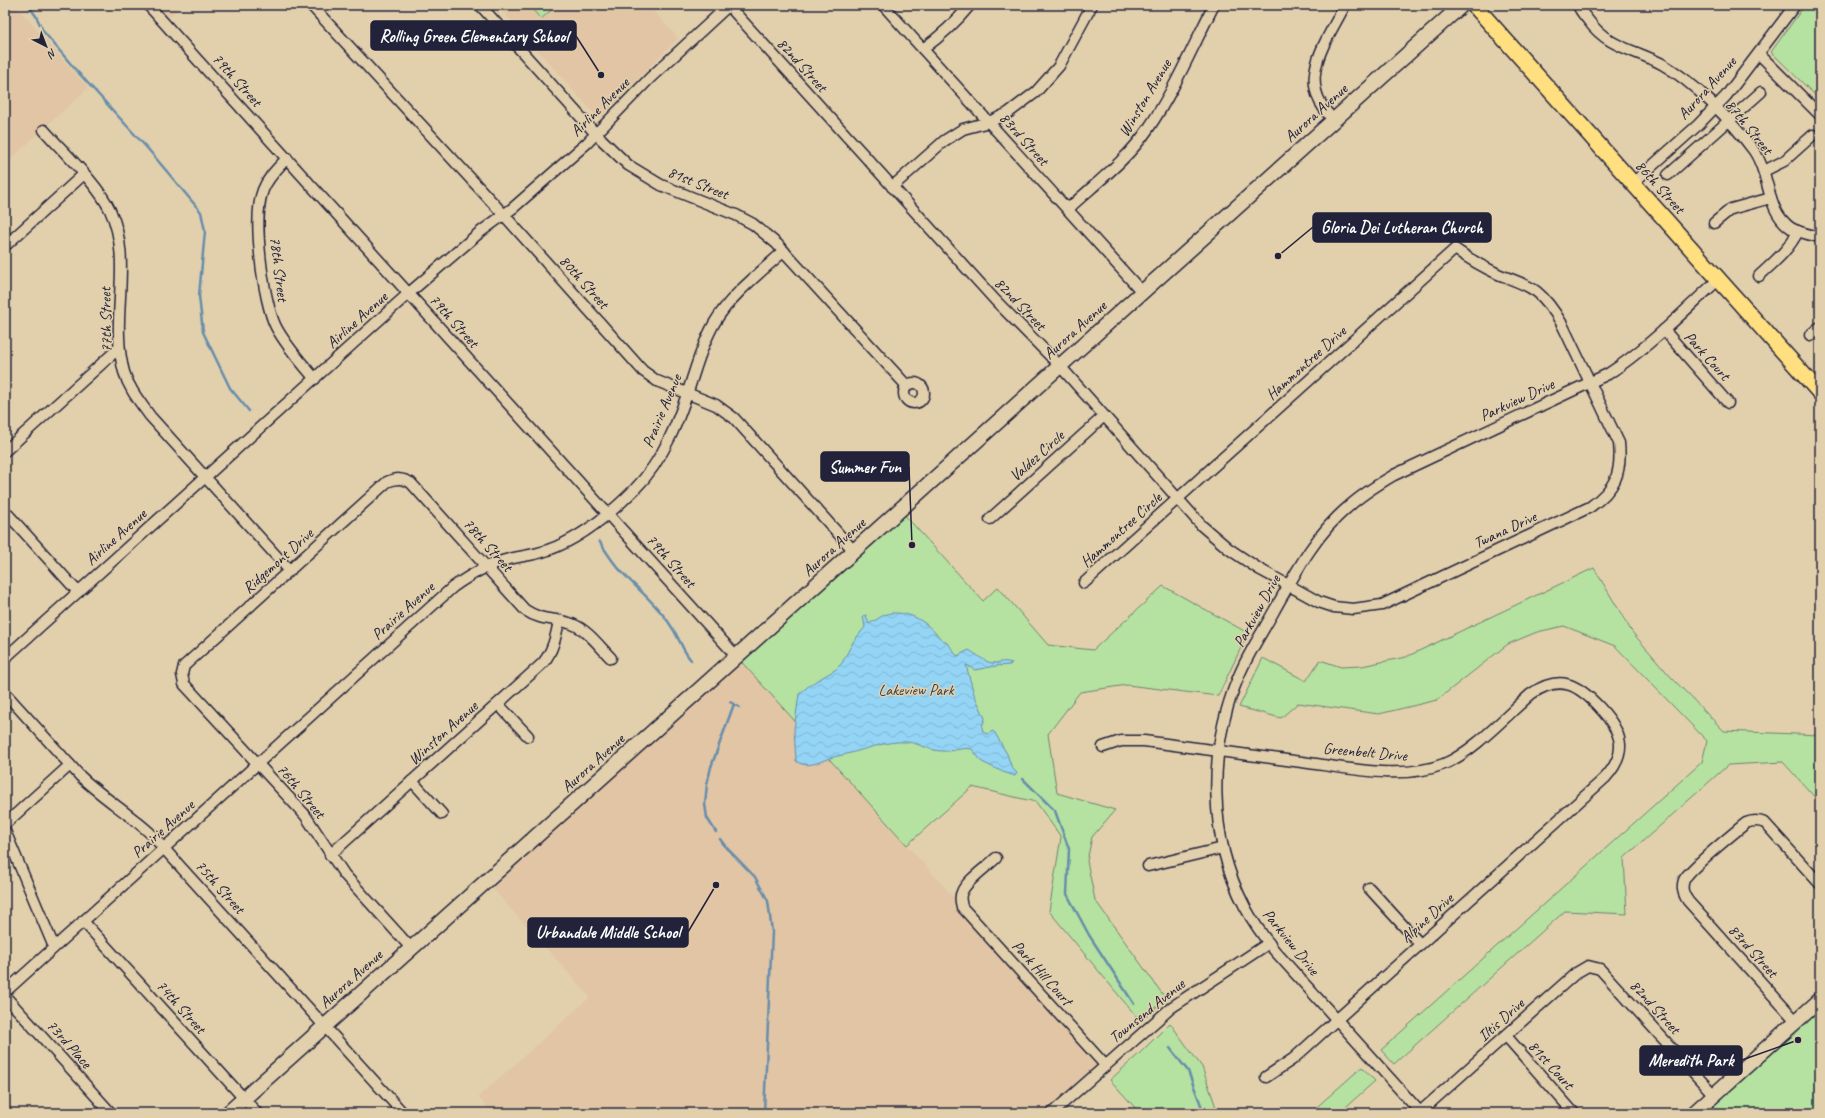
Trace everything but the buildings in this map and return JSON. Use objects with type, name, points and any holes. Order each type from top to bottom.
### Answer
[{"type":"main road","name":"86th Street","points":[[1474,5],[1820,393]]},
{"type":"street","name":"79th Street","points":[[148,5],[737,657]]},
{"type":"street","name":"80th Street","points":[[311,5],[504,215],[643,371],[657,381],[716,406],[734,418],[854,551]]},
{"type":"street","name":"81st Street","points":[[480,5],[614,153],[644,176],[667,188],[736,215],[753,224],[784,250],[907,386]]},
{"type":"street","name":"Airline Avenue","points":[[5,658],[409,293],[479,233],[504,215],[596,134],[650,78],[729,5]]},
{"type":"street","name":"82nd Street","points":[[729,5],[995,300],[1060,366],[1202,526],[1229,549],[1258,569],[1319,602],[1334,607],[1353,609],[1382,605]]},
{"type":"street","name":"83rd Street","points":[[883,5],[1142,292]]},
{"type":"street","points":[[923,49],[939,38],[970,5]]},
{"type":"street","points":[[892,187],[944,141],[963,129],[989,122],[1022,103],[1048,80],[1068,51],[1092,5]]},
{"type":"street","name":"Winston Avenue","points":[[1068,209],[1119,163],[1148,130],[1163,105],[1214,5]]},
{"type":"street","points":[[1334,120],[1321,104],[1316,94],[1314,82],[1315,65],[1345,5]]},
{"type":"street","name":"Aurora Avenue","points":[[228,1113],[1462,5]]},
{"type":"street","name":"87th Street","points":[[1578,5],[1592,27],[1605,38],[1619,47],[1662,64],[1684,78],[1716,107],[1754,151],[1764,171],[1771,198],[1780,218],[1798,231],[1820,237]]},
{"type":"street","name":"Aurora Avenue","points":[[1633,183],[1716,107],[1759,54],[1795,5]]},
{"type":"street","points":[[1759,54],[1820,115]]},
{"type":"street","points":[[1668,175],[1761,92]]},
{"type":"street","name":"77th Street","points":[[44,130],[84,174],[102,196],[110,209],[120,245],[122,268],[119,348],[124,372],[135,396],[150,416],[290,571]]},
{"type":"street","points":[[1764,171],[1784,161],[1813,135]]},
{"type":"street","name":"78th Street","points":[[287,158],[269,178],[259,202],[258,216],[263,285],[267,304],[276,328],[291,350],[315,378]]},
{"type":"street","points":[[5,246],[84,174]]},
{"type":"street","points":[[1714,223],[1731,209],[1771,198]]},
{"type":"street","points":[[1759,276],[1782,256],[1792,243],[1798,231]]},
{"type":"street","name":"Twana Drive","points":[[1382,605],[1590,507],[1604,497],[1612,488],[1617,478],[1620,462],[1619,443],[1562,324],[1545,300],[1522,283],[1498,274],[1468,259],[1455,249]]},
{"type":"street","name":"Hammontree Drive","points":[[1177,499],[1455,249]]},
{"type":"street","name":"Prairie Avenue","points":[[5,992],[453,587],[471,575],[510,558],[547,550],[563,544],[592,526],[634,490],[658,460],[674,430],[703,346],[715,322],[731,301],[784,250]]},
{"type":"street","name":"Parkview Drive","points":[[1420,1112],[1269,943],[1245,907],[1234,883],[1223,848],[1217,807],[1219,751],[1223,725],[1238,677],[1289,585],[1314,545],[1329,526],[1365,493],[1394,475],[1590,383],[1627,361],[1664,330],[1719,279]]},
{"type":"street","points":[[1810,335],[1820,327]]},
{"type":"street","name":"Park Court","points":[[1664,330],[1728,403]]},
{"type":"street","points":[[5,451],[119,348]]},
{"type":"street","name":"Valdez Circle","points":[[990,519],[1104,416]]},
{"type":"street","name":"Ridgemont Drive","points":[[182,674],[184,666],[387,482],[395,478],[400,479]]},
{"type":"street","name":"78th Street","points":[[400,479],[411,483],[525,610],[546,620],[572,624],[582,629],[611,658]]},
{"type":"street","name":"Hammontree Circle","points":[[1084,583],[1177,499]]},
{"type":"street","points":[[5,511],[78,592]]},
{"type":"street","name":"Winston Avenue","points":[[330,855],[543,663],[549,656],[559,621]]},
{"type":"street","name":"76th Street","points":[[182,674],[184,684],[305,815],[330,855],[344,874],[411,948]]},
{"type":"street","name":"Greenbelt Drive","points":[[1103,747],[1121,741],[1144,741],[1371,771],[1414,771],[1435,767],[1458,756],[1531,694],[1542,687],[1551,684],[1572,685],[1587,694],[1603,711],[1612,722],[1618,734],[1620,743],[1617,761],[1613,769],[1605,778]]},
{"type":"street","name":"75th Street","points":[[5,693],[70,765],[93,788],[132,817],[164,848],[403,1113]]},
{"type":"street","points":[[498,704],[528,736]]},
{"type":"street","points":[[5,824],[70,765]]},
{"type":"street","name":"Alpine Drive","points":[[1266,1077],[1293,1059],[1605,778]]},
{"type":"street","points":[[412,781],[442,814]]},
{"type":"street","name":"83rd Street","points":[[1796,1021],[1688,901],[1684,895],[1682,887],[1687,875],[1746,823],[1758,821],[1769,827],[1820,884]]},
{"type":"street","points":[[5,831],[54,947]]},
{"type":"street","points":[[1148,866],[1223,848]]},
{"type":"street","name":"Park Hill Court","points":[[996,858],[965,886],[961,892],[960,900],[962,907],[1105,1065]]},
{"type":"street","points":[[1369,888],[1420,944]]},
{"type":"street","name":"74th Street","points":[[83,921],[257,1113]]},
{"type":"street","name":"Townsend Avenue","points":[[1052,1113],[1172,1007],[1269,943]]},
{"type":"street","name":"Iltis Drive","points":[[1420,1112],[1583,968],[1593,967],[1600,969],[1606,975]]},
{"type":"street","name":"82nd Street","points":[[1606,975],[1714,1095]]},
{"type":"street","name":"73rd Place","points":[[5,996],[111,1113]]},
{"type":"street","points":[[1694,1113],[1820,1000]]},
{"type":"street","name":"81st Court","points":[[1506,1036],[1574,1113]]},
{"type":"shaded area","points":[[5,5],[15,5],[88,88],[5,164]]},
{"type":"shaded area","points":[[148,5],[183,5],[163,22]]},
{"type":"shaded area","points":[[497,5],[648,5],[678,38],[599,119]]},
{"type":"shaded area","points":[[737,657],[1105,1065],[1052,1113],[492,1113],[478,1097],[590,997],[486,881]]},
{"type":"green space","points":[[519,5],[557,5],[541,19],[529,6],[523,10]]},
{"type":"green space","points":[[1805,5],[1820,5],[1820,100],[1771,52]]},
{"type":"green space","name":"Lakeview Park","points":[[900,510],[983,601],[998,587],[1048,645],[1093,650],[1163,586],[1248,633],[1218,696],[1127,685],[1080,692],[1048,734],[1057,793],[1115,810],[1092,837],[1087,861],[1095,900],[1166,999],[1140,1021],[1049,911],[1061,837],[1036,802],[972,787],[907,845],[737,657]]},
{"type":"green space","points":[[1594,568],[1632,632],[1671,677],[1724,731],[1820,735],[1820,764],[1816,767],[1820,772],[1820,803],[1783,762],[1728,765],[1624,858],[1627,914],[1565,911],[1394,1064],[1381,1050],[1702,762],[1707,741],[1615,646],[1564,626],[1537,632],[1508,644],[1437,700],[1379,714],[1298,703],[1281,718],[1239,707],[1263,658],[1306,681],[1320,660],[1341,667],[1362,666],[1406,657]]},
{"type":"green space","points":[[1820,1000],[1820,1108],[1811,1113],[1694,1113]]},
{"type":"green space","points":[[1170,1023],[1202,1067],[1218,1113],[1140,1113],[1110,1080]]},
{"type":"green space","points":[[1362,1067],[1375,1081],[1339,1113],[1310,1113]]},
{"type":"water","points":[[891,613],[906,614],[918,619],[930,627],[947,643],[957,656],[969,650],[983,660],[992,663],[1012,663],[1010,665],[975,670],[966,665],[974,694],[985,718],[982,727],[983,732],[987,734],[993,731],[995,733],[1007,754],[1012,768],[1017,773],[1015,776],[982,762],[972,749],[938,751],[907,742],[881,744],[806,765],[796,761],[794,730],[799,694],[811,684],[835,670],[842,663],[853,642],[865,627],[863,616],[866,615],[869,624],[884,615]]},
{"type":"waterway","points":[[28,5],[36,16],[43,31],[75,69],[148,149],[201,212],[205,231],[199,296],[203,332],[230,388],[249,411]]},
{"type":"waterway","points":[[599,541],[618,568],[666,618],[691,660]]},
{"type":"waterway","points":[[730,702],[739,707]]},
{"type":"waterway","points":[[716,832],[707,818],[705,804],[707,784],[711,767],[734,704]]},
{"type":"waterway","points":[[1023,779],[1055,811],[1069,849],[1067,894],[1089,935],[1134,1004]]},
{"type":"waterway","points":[[720,839],[755,877],[768,901],[772,932],[764,1113]]},
{"type":"waterway","points":[[1170,1048],[1188,1071],[1204,1113]]},
{"type":"place","name":"Rolling Green Elementary School","points":[[601,75]]},
{"type":"place","name":"Gloria Dei Lutheran Church","points":[[1278,256]]},
{"type":"place","name":"Summer Fun","points":[[912,545]]},
{"type":"place","name":"Urbandale Middle School","points":[[716,885]]},
{"type":"place","name":"Meredith Park","points":[[1798,1040]]}]
